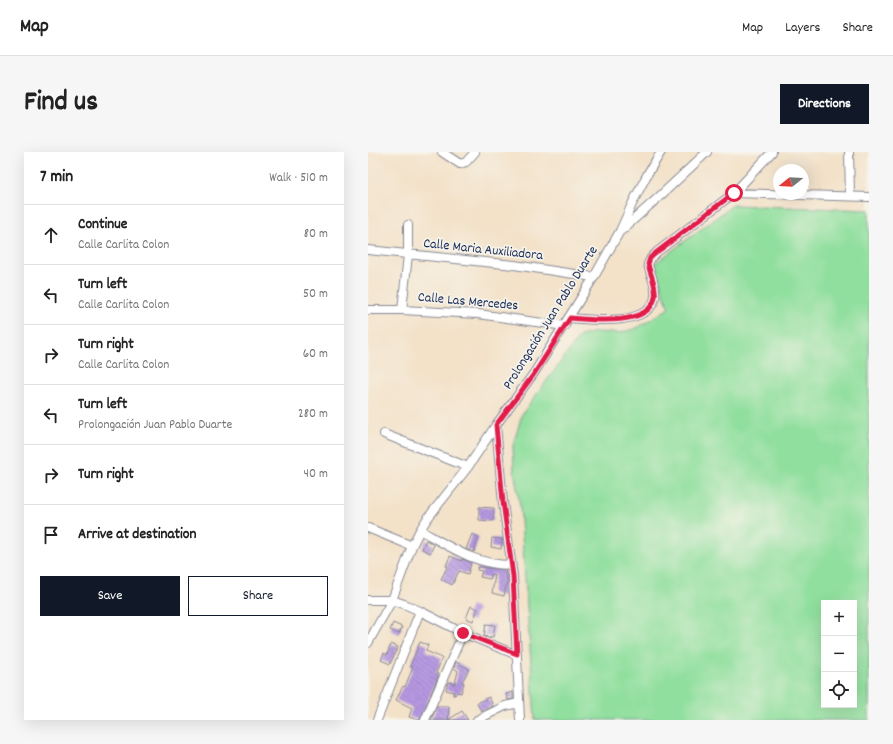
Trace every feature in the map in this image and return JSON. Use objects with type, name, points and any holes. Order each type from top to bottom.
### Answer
[{"type":"street","points":[[442,152],[460,164],[466,162],[475,152]]},
{"type":"street","name":"Prolongación Juan Pablo Duarte","points":[[368,644],[392,600],[412,546],[420,530],[468,467],[496,425],[534,374],[565,326],[620,231],[645,178],[661,152]]},
{"type":"street","points":[[620,231],[707,152]]},
{"type":"street","points":[[570,318],[617,320],[645,312],[652,305],[655,297],[655,289],[648,264],[650,258],[734,193],[772,152]]},
{"type":"street","points":[[849,152],[850,196]]},
{"type":"street","points":[[734,193],[869,197]]},
{"type":"street","points":[[402,310],[408,255],[408,225]]},
{"type":"street","name":"Calle Maria Auxiliadora","points":[[368,250],[514,265],[594,277]]},
{"type":"street","name":"Calle Las Mercedes","points":[[368,310],[402,310],[478,314],[565,326]]},
{"type":"street","points":[[496,425],[503,502],[511,565],[520,720]]},
{"type":"street","points":[[384,434],[468,467]]},
{"type":"street","points":[[368,528],[412,546]]},
{"type":"street","points":[[420,530],[450,548],[480,561],[492,564],[511,565]]},
{"type":"street","points":[[368,600],[392,600],[420,611],[463,633],[517,654]]},
{"type":"street","points":[[377,720],[420,611]]},
{"type":"street","points":[[425,720],[463,633]]},
{"type":"street","points":[[477,720],[505,706],[519,703]]},
{"type":"green space","points":[[733,205],[869,210],[869,720],[535,720],[520,506],[514,470],[513,446],[522,414],[580,336],[596,332],[619,333],[637,328],[669,308],[653,265]]},
{"type":"building","points":[[479,507],[494,508],[493,521],[479,520]]},
{"type":"building","points":[[472,534],[479,537],[474,552],[466,549]]},
{"type":"building","points":[[492,538],[502,539],[501,549],[491,547]]},
{"type":"building","points":[[426,540],[434,545],[430,553],[422,549]]},
{"type":"building","points":[[450,556],[471,563],[468,574],[459,571],[452,585],[441,579],[448,566],[446,566]]},
{"type":"building","points":[[478,567],[506,570],[505,574],[507,574],[507,582],[504,596],[492,593],[495,575],[492,574],[490,579],[480,577],[482,571],[477,570]]},
{"type":"building","points":[[471,606],[478,609],[473,621],[466,618]]},
{"type":"building","points":[[393,623],[402,627],[399,634],[390,630]]},
{"type":"building","points":[[486,624],[495,625],[493,637],[484,636]]},
{"type":"building","points":[[420,642],[428,645],[426,651],[442,658],[436,673],[438,674],[437,679],[420,720],[418,720],[409,717],[412,708],[396,700],[403,686],[405,687],[413,667],[410,666]]},
{"type":"building","points":[[391,644],[398,647],[390,664],[381,660],[384,653],[387,655]]},
{"type":"building","points":[[456,662],[469,669],[462,682],[464,683],[461,693],[457,692],[453,695],[454,692],[446,690],[448,682],[455,684],[458,671],[454,668]]},
{"type":"building","points":[[513,692],[513,699],[508,700],[506,694]]},
{"type":"building","points":[[489,697],[493,706],[481,711],[477,703]]},
{"type":"building","points":[[437,706],[449,706],[448,720],[431,720]]},
{"type":"building","points":[[462,711],[468,720],[448,720]]},
{"type":"route","points":[[463,633],[517,654],[513,576],[503,502],[496,425],[534,374],[570,318],[617,320],[645,312],[652,305],[655,297],[655,289],[648,264],[650,258],[734,193]]}]
